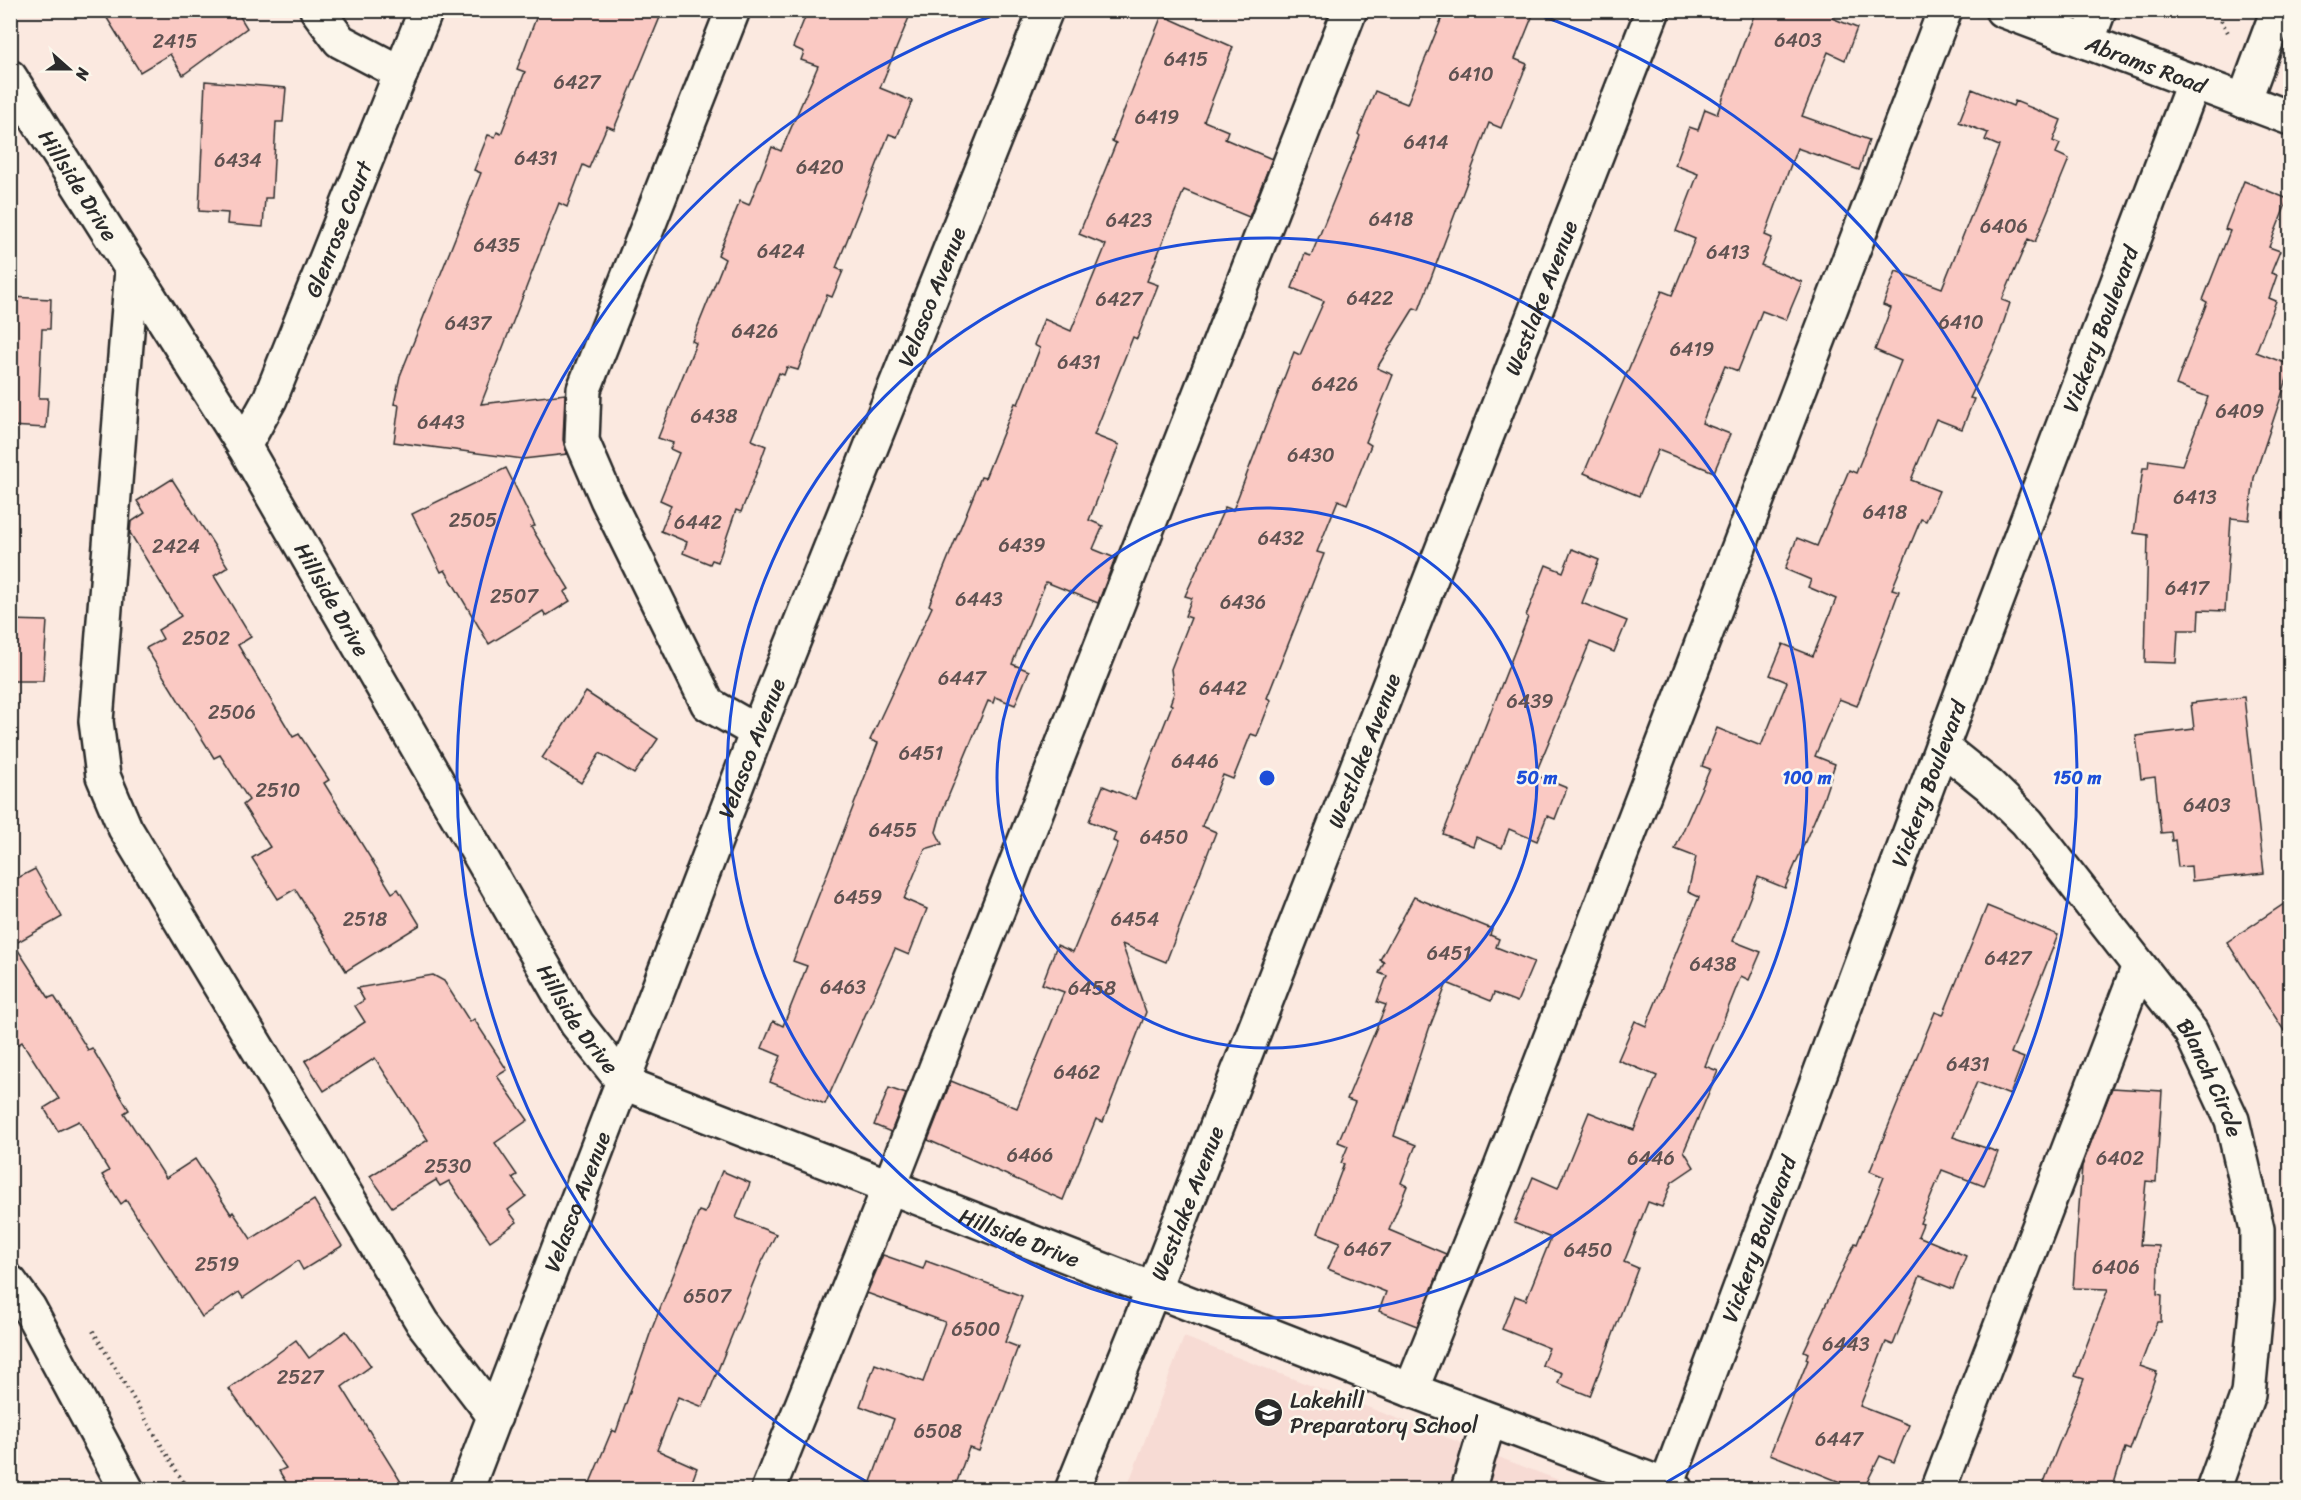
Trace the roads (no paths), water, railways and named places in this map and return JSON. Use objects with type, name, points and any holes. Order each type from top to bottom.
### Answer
[{"type":"street","points":[[317,10],[340,41],[401,73]]},
{"type":"street","name":"Glenrose Court","points":[[244,446],[270,399],[426,10]]},
{"type":"street","points":[[734,10],[584,389],[582,441],[607,499],[708,704],[758,732]]},
{"type":"street","name":"Velasco Avenue","points":[[466,1490],[758,732],[1046,10]]},
{"type":"street","points":[[768,1490],[889,1188],[1350,10]]},
{"type":"street","name":"Westlake Avenue","points":[[1072,1490],[1153,1290],[1653,10]]},
{"type":"street","points":[[1412,1390],[1510,1145],[1945,10]]},
{"type":"street","name":"Abrams Road","points":[[2002,10],[2290,118]]},
{"type":"street","points":[[2087,42],[2099,10]]},
{"type":"street","points":[[2244,101],[2278,10]]},
{"type":"street","name":"Hillside Drive","points":[[10,77],[244,446],[577,1024],[624,1083],[889,1188],[1669,1488]]},
{"type":"street","name":"Vickery Boulevard","points":[[1669,1488],[1943,748],[2194,81]]},
{"type":"street","points":[[132,269],[96,721],[103,776],[125,828],[423,1323],[495,1417]]},
{"type":"street","name":"Blanch Circle","points":[[1943,748],[1989,785],[2027,822],[2191,1032],[2232,1120],[2257,1229],[2257,1299],[2248,1394],[2213,1490]]},
{"type":"street","points":[[1938,1490],[2139,966]]},
{"type":"street","points":[[10,1282],[28,1308],[127,1490]]},
{"type":"street","points":[[1468,1490],[1489,1420]]},
{"type":"place","name":"Lakehill Preparatory School","points":[[1269,1413]]}]
